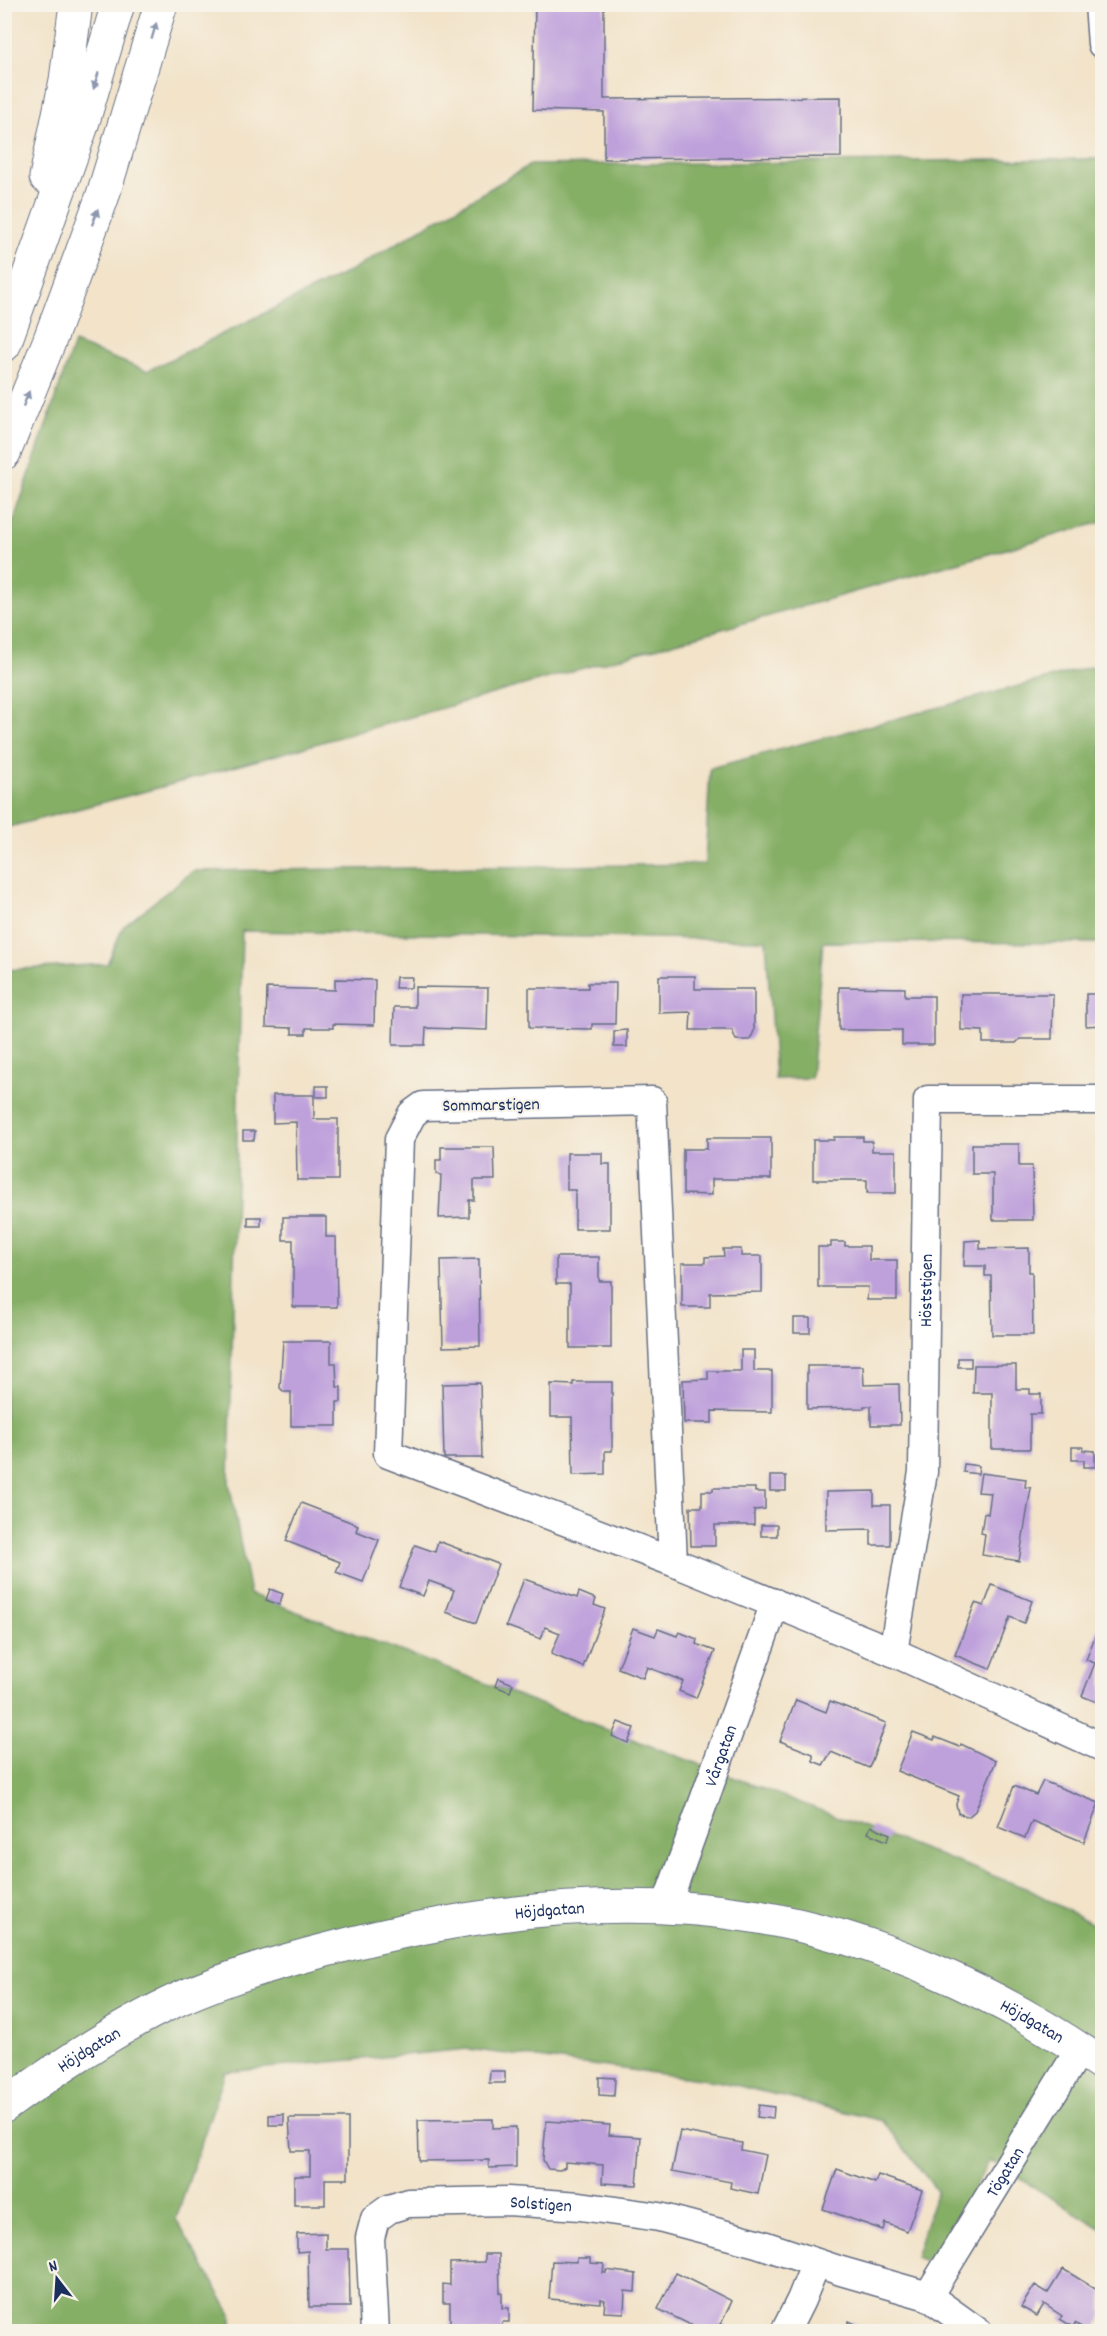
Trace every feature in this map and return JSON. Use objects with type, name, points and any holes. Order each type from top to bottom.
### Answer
[{"type":"main road","points":[[9,335],[66,80],[76,4]]},
{"type":"main road","points":[[9,335],[81,128],[118,4]]},
{"type":"main road","points":[[4,453],[49,342],[102,198],[161,4]]},
{"type":"main road","name":"Höjdgatan","points":[[4,2106],[102,2041],[181,1998],[281,1962],[372,1938],[456,1921],[567,1907],[666,1906],[753,1916],[841,1936],[919,1964],[999,2002],[1091,2056]]},
{"type":"street","points":[[1099,4],[1102,44]]},
{"type":"street","name":"Höststigen","points":[[893,1652],[923,1472],[928,1100],[1102,1100]]},
{"type":"street","name":"Sommarstigen","points":[[674,1562],[652,1101],[423,1106],[412,1114],[399,1139],[388,1454],[674,1562],[775,1603]]},
{"type":"street","points":[[775,1603],[893,1652],[1102,1747]]},
{"type":"street","name":"Vårgatan","points":[[666,1906],[775,1603]]},
{"type":"street","name":"Tögatan","points":[[928,2296],[1091,2056]]},
{"type":"street","name":"Solstigen","points":[[375,2331],[370,2238],[375,2219],[389,2209],[408,2203],[508,2201],[580,2206],[659,2217],[757,2243],[928,2296],[978,2331]]},
{"type":"street","points":[[785,2331],[816,2263]]},
{"type":"green space","points":[[1102,159],[1102,522],[173,784],[5,828],[5,546],[74,343],[147,371],[348,272],[530,165]]},
{"type":"green space","points":[[1102,664],[1102,943],[823,942],[811,1078],[775,1079],[766,940],[242,931],[229,1482],[250,1594],[1028,1889],[1102,1929],[1102,2229],[990,2160],[932,2263],[915,2257],[937,2191],[883,2121],[723,2082],[468,2049],[225,2072],[176,2219],[232,2316],[232,2331],[5,2332],[5,970],[107,964],[123,927],[193,871],[705,864],[710,768]]},
{"type":"building","points":[[535,4],[604,4],[604,99],[841,97],[841,157],[604,159],[604,112],[533,110]]},
{"type":"building","points":[[659,976],[695,976],[695,989],[754,989],[754,1031],[750,1040],[736,1040],[732,1030],[690,1030],[691,1012],[659,1013]]},
{"type":"building","points":[[396,977],[412,977],[411,988],[395,988]]},
{"type":"building","points":[[335,979],[375,980],[374,1025],[333,1024],[333,1028],[306,1028],[306,1034],[292,1034],[292,1028],[266,1027],[267,988],[335,990]]},
{"type":"building","points":[[588,983],[616,983],[615,1024],[592,1024],[592,1029],[529,1028],[529,988],[588,988]]},
{"type":"building","points":[[415,987],[488,988],[487,1030],[426,1028],[425,1045],[393,1045],[394,1007],[415,1007]]},
{"type":"building","points":[[839,987],[905,988],[905,996],[934,996],[934,1045],[902,1045],[902,1030],[839,1030]]},
{"type":"building","points":[[961,994],[1053,994],[1052,1039],[1020,1039],[1016,1043],[983,1043],[983,1031],[961,1030]]},
{"type":"building","points":[[1086,994],[1102,994],[1102,1025],[1086,1026]]},
{"type":"building","points":[[627,1030],[627,1047],[614,1047],[614,1031]]},
{"type":"building","points":[[316,1086],[328,1086],[328,1097],[316,1097]]},
{"type":"building","points":[[273,1095],[314,1095],[314,1119],[338,1119],[338,1180],[297,1180],[296,1122],[273,1123]]},
{"type":"building","points":[[243,1131],[255,1131],[254,1140],[243,1140]]},
{"type":"building","points":[[834,1137],[863,1137],[863,1141],[872,1141],[872,1151],[896,1151],[896,1193],[867,1193],[867,1180],[813,1180],[813,1140],[834,1140]]},
{"type":"building","points":[[707,1138],[771,1138],[771,1179],[712,1179],[712,1195],[683,1194],[683,1149],[707,1149]]},
{"type":"building","points":[[972,1144],[1019,1144],[1019,1166],[1032,1166],[1033,1220],[993,1220],[993,1174],[972,1174]]},
{"type":"building","points":[[441,1147],[494,1147],[495,1180],[474,1180],[474,1200],[469,1200],[469,1217],[439,1218],[441,1175],[436,1174],[436,1160],[441,1160]]},
{"type":"building","points":[[567,1153],[602,1153],[602,1164],[610,1164],[610,1229],[575,1229],[575,1190],[567,1190]]},
{"type":"building","points":[[248,1217],[261,1217],[261,1226],[248,1226]]},
{"type":"building","points":[[283,1217],[326,1217],[326,1237],[336,1237],[337,1307],[293,1307],[293,1240],[283,1240]]},
{"type":"building","points":[[980,1240],[980,1249],[1029,1248],[1029,1272],[1032,1272],[1033,1335],[992,1335],[991,1276],[985,1276],[985,1266],[964,1266],[965,1241]]},
{"type":"building","points":[[831,1242],[845,1242],[845,1246],[869,1246],[869,1260],[897,1260],[897,1300],[867,1300],[868,1287],[818,1287],[818,1247],[831,1247]]},
{"type":"building","points":[[723,1249],[741,1249],[741,1256],[762,1256],[762,1292],[710,1293],[710,1307],[682,1307],[682,1263],[705,1263],[705,1257],[724,1256]]},
{"type":"building","points":[[556,1257],[599,1257],[599,1281],[611,1281],[611,1348],[570,1348],[570,1284],[556,1284]]},
{"type":"building","points":[[479,1259],[480,1346],[443,1347],[441,1260]]},
{"type":"building","points":[[794,1318],[810,1318],[810,1333],[794,1333]]},
{"type":"building","points":[[283,1341],[331,1341],[331,1363],[336,1363],[337,1387],[341,1387],[341,1402],[337,1402],[337,1426],[291,1426],[291,1392],[284,1392],[280,1388]]},
{"type":"building","points":[[741,1350],[754,1350],[754,1371],[772,1371],[772,1412],[712,1411],[712,1423],[684,1423],[683,1380],[708,1379],[708,1371],[741,1371]]},
{"type":"building","points":[[958,1358],[971,1358],[971,1367],[958,1367]]},
{"type":"building","points":[[974,1365],[1016,1365],[1016,1389],[1030,1389],[1030,1394],[1041,1394],[1041,1414],[1030,1414],[1030,1449],[992,1449],[992,1393],[973,1393]]},
{"type":"building","points":[[807,1366],[863,1366],[864,1385],[899,1384],[900,1425],[871,1425],[871,1406],[807,1409]]},
{"type":"building","points":[[573,1382],[612,1382],[612,1451],[605,1451],[605,1474],[573,1475],[572,1417],[551,1417],[551,1384],[573,1385]]},
{"type":"building","points":[[480,1383],[482,1458],[444,1458],[442,1384]]},
{"type":"building","points":[[1072,1447],[1083,1447],[1083,1450],[1095,1451],[1095,1467],[1084,1467],[1084,1460],[1072,1460]]},
{"type":"building","points":[[964,1464],[979,1466],[978,1474],[963,1472]]},
{"type":"building","points":[[981,1473],[1026,1479],[1025,1487],[1031,1488],[1019,1561],[982,1555],[985,1534],[981,1533],[984,1513],[988,1514],[991,1493],[978,1492]]},
{"type":"building","points":[[770,1476],[786,1476],[786,1491],[770,1491]]},
{"type":"building","points":[[1099,1486],[1102,1486],[1102,1525],[1099,1525]]},
{"type":"building","points":[[713,1488],[755,1488],[755,1492],[765,1492],[765,1509],[754,1510],[754,1525],[715,1525],[715,1546],[691,1546],[690,1507],[702,1507],[702,1491],[713,1491]]},
{"type":"building","points":[[874,1491],[874,1505],[890,1505],[890,1545],[871,1545],[871,1529],[826,1530],[826,1492]]},
{"type":"building","points":[[301,1503],[358,1525],[356,1531],[379,1540],[363,1582],[336,1572],[340,1562],[286,1541]]},
{"type":"building","points":[[761,1525],[777,1525],[777,1536],[761,1536]]},
{"type":"building","points":[[438,1541],[498,1564],[476,1623],[446,1612],[454,1590],[429,1581],[423,1596],[399,1587],[415,1545],[435,1552]]},
{"type":"building","points":[[524,1579],[577,1598],[579,1592],[596,1599],[594,1605],[605,1609],[583,1667],[551,1654],[560,1633],[545,1627],[541,1639],[506,1626]]},
{"type":"building","points":[[992,1585],[1032,1601],[1024,1623],[1010,1617],[990,1669],[955,1655],[975,1603],[984,1606]]},
{"type":"building","points":[[270,1589],[283,1594],[279,1605],[266,1600]]},
{"type":"building","points":[[1102,1618],[1102,1704],[1082,1696],[1095,1663],[1086,1660]]},
{"type":"building","points":[[633,1628],[655,1636],[658,1629],[677,1636],[679,1632],[697,1639],[696,1644],[715,1651],[696,1698],[679,1691],[683,1681],[647,1667],[643,1678],[618,1668]]},
{"type":"building","points":[[498,1678],[513,1684],[510,1692],[495,1686]]},
{"type":"building","points":[[796,1700],[826,1712],[830,1701],[886,1723],[869,1768],[831,1752],[823,1765],[813,1761],[813,1754],[780,1741]]},
{"type":"building","points":[[618,1722],[634,1728],[628,1743],[612,1736]]},
{"type":"building","points":[[913,1732],[934,1740],[935,1737],[960,1747],[961,1744],[996,1761],[975,1811],[968,1817],[958,1813],[956,1804],[959,1796],[897,1771]]},
{"type":"building","points":[[1043,1781],[1099,1803],[1084,1842],[1032,1821],[1025,1838],[998,1827],[1014,1786],[1036,1795]]},
{"type":"building","points":[[871,1826],[890,1834],[887,1841],[868,1833]]},
{"type":"building","points":[[490,2071],[505,2071],[505,2083],[489,2083]]},
{"type":"building","points":[[599,2077],[615,2078],[614,2096],[599,2095]]},
{"type":"building","points":[[759,2105],[774,2107],[773,2119],[757,2117]]},
{"type":"building","points":[[284,2114],[284,2125],[269,2125],[269,2115]]},
{"type":"building","points":[[289,2118],[348,2118],[348,2179],[325,2179],[325,2205],[294,2205],[294,2176],[310,2176],[310,2151],[291,2151]]},
{"type":"building","points":[[493,2119],[493,2128],[516,2127],[516,2167],[489,2168],[489,2160],[419,2161],[418,2120]]},
{"type":"building","points":[[546,2121],[610,2125],[609,2135],[641,2137],[637,2185],[602,2183],[603,2165],[565,2162],[565,2167],[560,2170],[548,2169],[543,2160]]},
{"type":"building","points":[[680,2131],[742,2143],[741,2150],[766,2155],[758,2194],[730,2188],[731,2182],[672,2171]]},
{"type":"building","points":[[837,2169],[875,2183],[878,2175],[922,2190],[907,2231],[885,2223],[883,2230],[823,2209]]},
{"type":"building","points":[[326,2233],[326,2249],[349,2249],[350,2307],[309,2307],[308,2251],[297,2252],[297,2234]]},
{"type":"building","points":[[485,2254],[499,2254],[502,2308],[509,2308],[509,2322],[502,2322],[502,2332],[465,2332],[465,2328],[450,2328],[450,2303],[443,2303],[443,2284],[450,2285],[450,2263],[485,2262]]},
{"type":"building","points":[[577,2258],[590,2258],[590,2263],[604,2264],[603,2273],[606,2273],[606,2270],[636,2274],[635,2292],[625,2291],[624,2313],[604,2312],[605,2300],[601,2299],[601,2303],[549,2299],[552,2261],[577,2262]]},
{"type":"building","points":[[1063,2269],[1102,2293],[1102,2316],[1093,2332],[1075,2323],[1073,2327],[1060,2319],[1062,2316],[1044,2304],[1037,2316],[1021,2307],[1035,2285],[1048,2293]]},
{"type":"building","points":[[676,2273],[732,2301],[721,2324],[737,2332],[698,2332],[699,2329],[658,2309]]},
{"type":"building","points":[[849,2321],[870,2332],[843,2332]]}]
